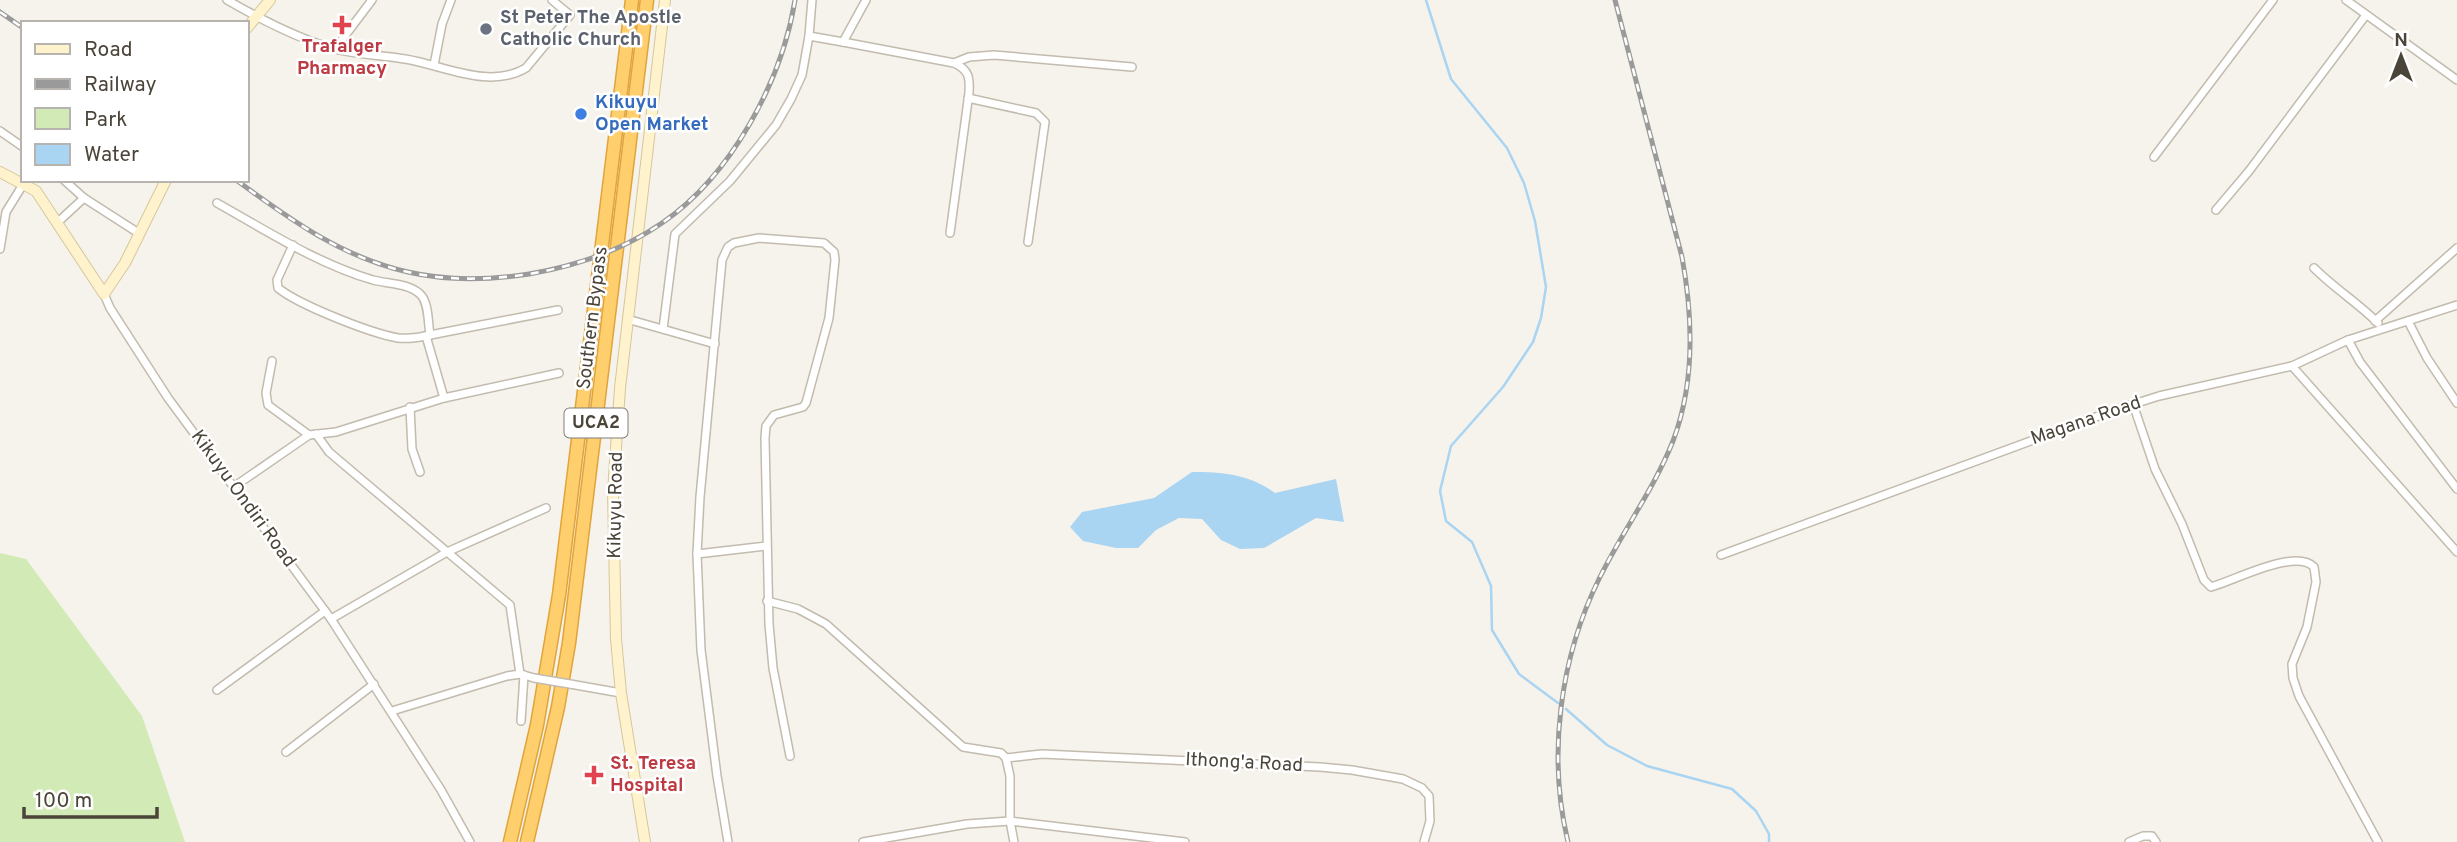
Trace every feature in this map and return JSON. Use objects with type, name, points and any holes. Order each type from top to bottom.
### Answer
[{"type":"highway","name":"Southern Bypass","points":[[510,842],[537,725],[559,595],[632,0]]},
{"type":"highway","name":"Southern Bypass","points":[[527,842],[558,707],[569,643],[647,0]]},
{"type":"main road","points":[[248,26],[270,0]]},
{"type":"main road","name":"Kikuyu Road","points":[[645,842],[621,693],[616,639],[613,510],[627,319],[665,0]]},
{"type":"main road","name":"Kikuyu Ondiri Road","points":[[0,172],[36,191],[104,294]]},
{"type":"main road","points":[[104,294],[125,263],[165,182]]},
{"type":"street","points":[[227,0],[255,16],[335,49],[496,77],[516,74],[536,59],[570,15],[552,0]]},
{"type":"street","points":[[335,49],[372,0]]},
{"type":"street","points":[[434,65],[442,24],[451,0]]},
{"type":"street","points":[[663,329],[675,234],[730,181],[776,125],[798,86],[810,36],[811,0]]},
{"type":"street","points":[[843,42],[866,0]]},
{"type":"street","points":[[2154,156],[2273,0]]},
{"type":"street","points":[[2352,2],[2457,80]]},
{"type":"street","points":[[2216,210],[2249,171],[2366,15]]},
{"type":"street","points":[[810,36],[954,63],[969,73],[950,233]]},
{"type":"street","points":[[954,63],[969,57],[994,55],[1132,67]]},
{"type":"street","points":[[968,98],[1036,113],[1045,122],[1028,242]]},
{"type":"street","points":[[0,131],[21,146]]},
{"type":"street","points":[[66,182],[84,198],[140,234]]},
{"type":"street","points":[[0,249],[6,212],[24,184]]},
{"type":"street","points":[[58,222],[84,198]]},
{"type":"street","points":[[217,202],[335,266],[417,292],[424,300],[428,336],[444,398]]},
{"type":"street","points":[[728,842],[701,650],[696,554],[699,496],[722,260],[728,247],[743,240],[759,238],[824,243],[834,252],[834,281],[829,317],[806,403],[803,407],[774,415],[766,426],[767,601],[773,668],[790,756]]},
{"type":"street","points":[[293,245],[276,280],[276,286],[280,290],[312,307],[387,336],[402,339],[428,336],[558,310]]},
{"type":"street","points":[[2375,321],[2457,248]]},
{"type":"street","points":[[2314,268],[2384,329]]},
{"type":"street","name":"Kikuyu Ondiri Road","points":[[104,294],[110,308],[167,398],[235,486],[331,619],[392,711],[470,842]]},
{"type":"street","name":"Magana Road","points":[[1721,555],[2133,404],[2292,366],[2348,340],[2457,305]]},
{"type":"street","points":[[627,319],[715,344]]},
{"type":"street","points":[[2408,321],[2427,358],[2457,403]]},
{"type":"street","points":[[2348,340],[2360,362],[2457,489]]},
{"type":"street","points":[[272,361],[266,393],[268,405],[312,435],[328,452],[510,605],[522,675],[521,721]]},
{"type":"street","points":[[2292,366],[2457,552]]},
{"type":"street","points":[[235,486],[312,435],[336,432],[444,398],[559,373]]},
{"type":"street","points":[[2133,404],[2155,469],[2182,524],[2204,580],[2211,587],[2287,560],[2306,561],[2314,567],[2316,582],[2307,627],[2292,664],[2293,678],[2299,696],[2378,842]]},
{"type":"street","points":[[410,407],[412,449],[421,472]]},
{"type":"street","points":[[331,619],[447,552],[546,508]]},
{"type":"street","points":[[696,554],[766,545]]},
{"type":"street","points":[[767,601],[798,609],[827,624],[963,747],[1001,753],[1006,758],[1010,776],[1010,821],[1014,842]]},
{"type":"street","points":[[217,690],[325,611]]},
{"type":"street","points":[[392,711],[499,678],[522,675],[621,693]]},
{"type":"street","points":[[286,752],[374,684]]},
{"type":"street","name":"Ithong'a Road","points":[[1006,758],[1042,754],[1320,767],[1403,779],[1422,788],[1429,796],[1430,821],[1424,842]]},
{"type":"street","points":[[869,841],[967,824],[1010,821],[1182,842]]},
{"type":"street","points":[[2129,842],[2148,835],[2156,842]]},
{"type":"green space","points":[[0,553],[26,559],[142,716],[185,842],[0,842]]},
{"type":"water","points":[[1192,472],[1235,475],[1275,493],[1336,479],[1344,522],[1316,518],[1264,548],[1240,549],[1221,540],[1202,519],[1179,518],[1156,530],[1138,548],[1116,548],[1083,541],[1070,527],[1082,512],[1154,498]]},
{"type":"waterway","points":[[1426,0],[1451,79],[1507,148],[1524,183],[1535,221],[1546,287],[1541,318],[1533,342],[1503,387],[1451,446],[1440,491],[1446,521],[1472,542],[1491,586],[1492,630],[1519,674],[1558,703]]},
{"type":"waterway","points":[[1566,709],[1607,745],[1647,766],[1732,789],[1756,811],[1769,834],[1769,842]]},
{"type":"railway","points":[[239,182],[296,222],[338,247],[408,272],[468,279],[529,274],[581,261],[615,249],[647,233],[687,203],[710,180],[750,124],[765,94],[788,31],[795,0]]},
{"type":"railway","points":[[1568,842],[1562,809],[1558,741],[1561,707],[1575,640],[1600,577],[1657,476],[1673,441],[1685,396],[1690,350],[1682,257],[1615,0]]},
{"type":"railway","points":[[0,12],[21,27]]},
{"type":"place","name":"Trafalger Pharmacy","points":[[342,25]]},
{"type":"place","name":"St Peter The Apostle Catholic Church","points":[[486,29]]},
{"type":"place","name":"Kikuyu Open Market","points":[[581,114]]},
{"type":"place","name":"St. Teresa Hospital","points":[[594,775]]}]
